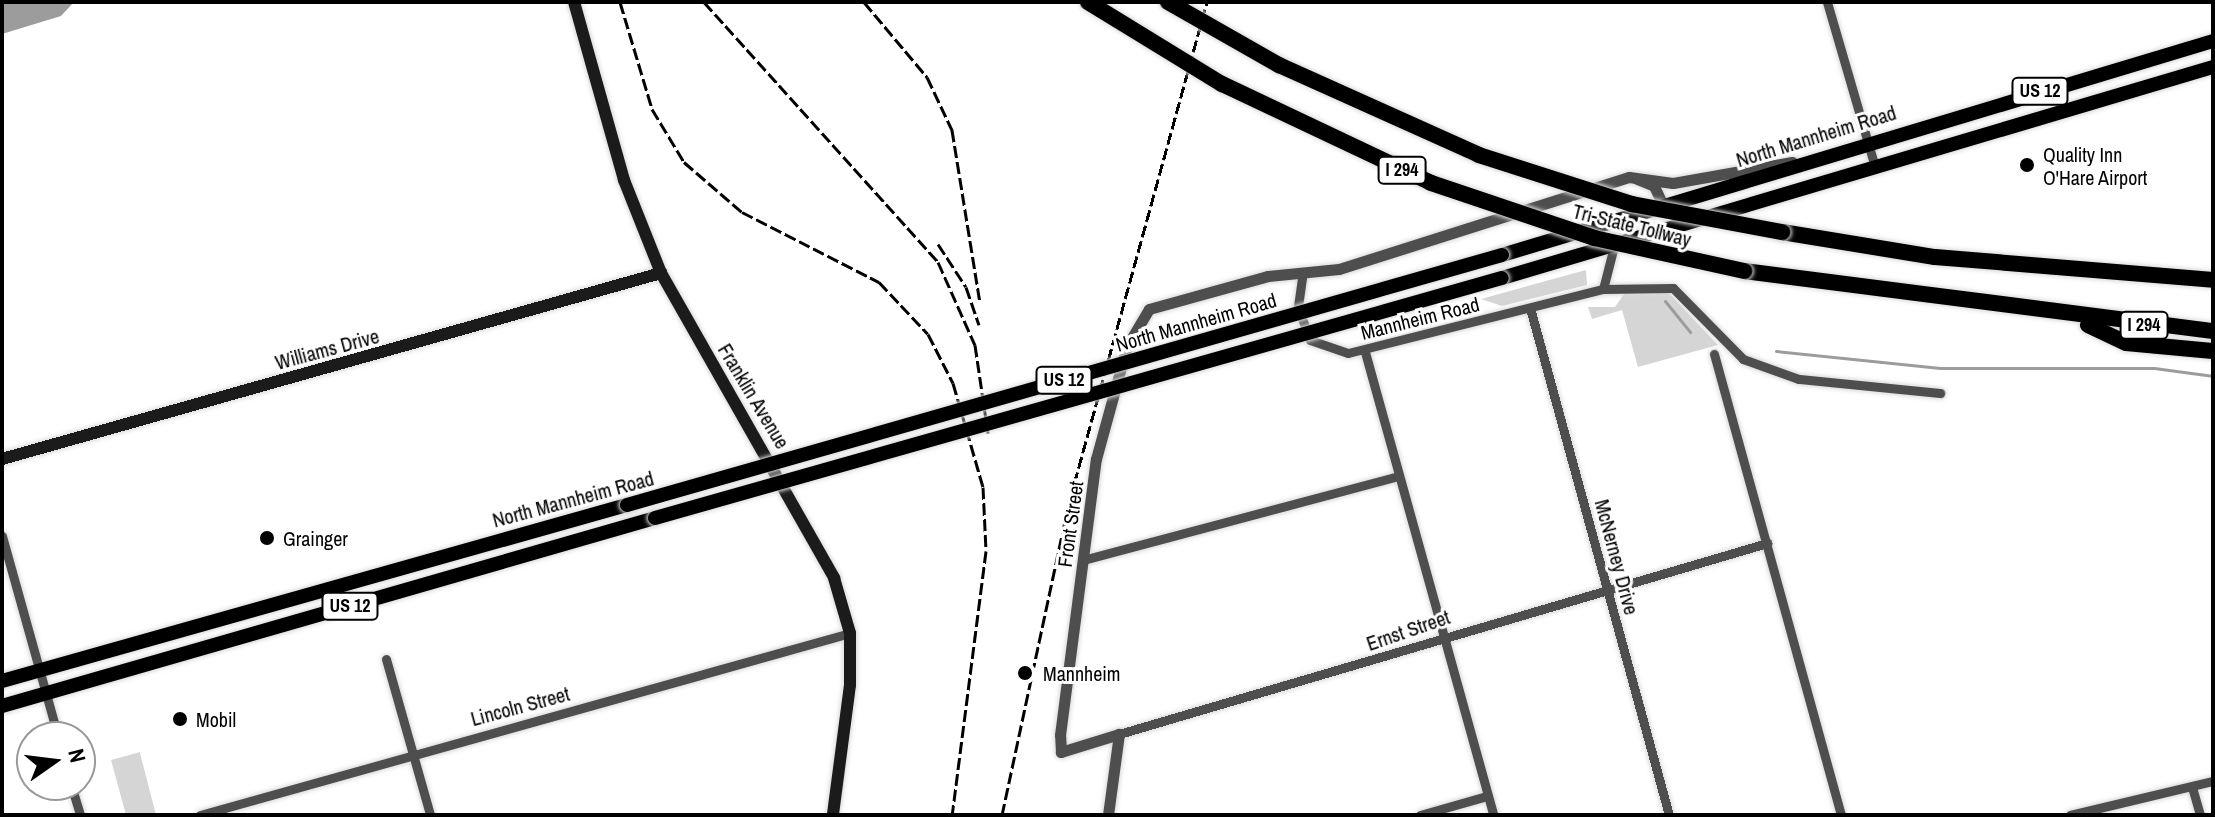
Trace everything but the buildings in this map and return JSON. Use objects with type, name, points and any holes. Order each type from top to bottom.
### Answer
[{"type":"highway","name":"Tri-State Tollway","points":[[1088,2],[1222,84],[1431,183],[1594,238],[1744,271],[2075,319],[2213,331]]},
{"type":"highway","name":"Tri-State Tollway","points":[[1168,2],[1292,72],[1479,155],[1632,204],[1935,257],[2208,278]]},
{"type":"highway","points":[[2075,319],[2126,343],[2213,351]]},
{"type":"main road","name":"Franklin Avenue","points":[[574,2],[624,180],[661,273],[817,536],[850,633],[830,814]]},
{"type":"main road","name":"North Mannheim Road","points":[[2,681],[1502,255],[1867,140],[2213,41]]},
{"type":"main road","name":"North Mannheim Road","points":[[2,706],[1614,246],[1874,164],[2213,67]]},
{"type":"main road","name":"Williams Drive","points":[[2,459],[661,273]]},
{"type":"street","points":[[1827,2],[1874,164]]},
{"type":"street","points":[[1302,278],[1629,177],[1673,183],[1808,159]]},
{"type":"street","points":[[1629,177],[1654,186],[1663,205]]},
{"type":"street","points":[[1603,289],[1614,246]]},
{"type":"street","name":"Front Street","points":[[1061,752],[1083,560],[1107,410],[1149,309],[1268,276],[1302,278]]},
{"type":"street","name":"Mannheim Road","points":[[1302,278],[1298,308],[1310,340],[1325,350],[1365,352],[1603,289],[1673,288],[1743,359],[1774,372],[1940,393]]},
{"type":"street","name":"McNerney Drive","points":[[1530,308],[1669,815]]},
{"type":"street","points":[[1365,352],[1493,815]]},
{"type":"street","points":[[1714,354],[1841,815]]},
{"type":"street","points":[[1083,560],[1398,476]]},
{"type":"street","points":[[2,536],[54,721]]},
{"type":"street","name":"Ernst Street","points":[[1061,752],[1767,543]]},
{"type":"street","name":"Lincoln Street","points":[[200,815],[850,633]]},
{"type":"street","points":[[386,659],[430,815]]},
{"type":"street","points":[[1108,815],[1119,734]]},
{"type":"street","points":[[2070,815],[2213,781]]},
{"type":"street","points":[[2192,787],[2200,815]]},
{"type":"street","points":[[1420,815],[1487,796]]},
{"type":"shaded area","points":[[2,2],[74,2],[61,16],[2,34]]},
{"type":"shaded area","points":[[1586,270],[1587,285],[1502,306],[1481,299]]},
{"type":"shaded area","points":[[1668,292],[1718,345],[1638,367],[1622,310],[1592,319],[1588,307],[1615,307],[1624,294]]},
{"type":"shaded area","points":[[140,752],[156,815],[126,815],[111,760]]},
{"type":"waterway","points":[[1665,301],[1690,332]]},
{"type":"waterway","points":[[1776,351],[1940,368],[2154,368],[2213,376]]},
{"type":"railway","points":[[620,2],[652,109],[684,162],[742,212],[879,282],[928,334],[953,383],[983,487],[986,551],[952,815]]},
{"type":"railway","points":[[704,2],[938,262],[975,345],[988,433]]},
{"type":"railway","points":[[864,2],[927,77],[952,130],[980,303]]},
{"type":"railway","points":[[1002,815],[1070,499],[1207,2]]},
{"type":"railway","points":[[938,244],[966,287],[979,325]]},
{"type":"place","name":"Quality Inn O'Hare Airport","points":[[2027,165]]},
{"type":"place","name":"Grainger","points":[[267,538]]},
{"type":"place","name":"Mannheim","points":[[1025,673]]},
{"type":"place","name":"Mobil","points":[[180,719]]}]
